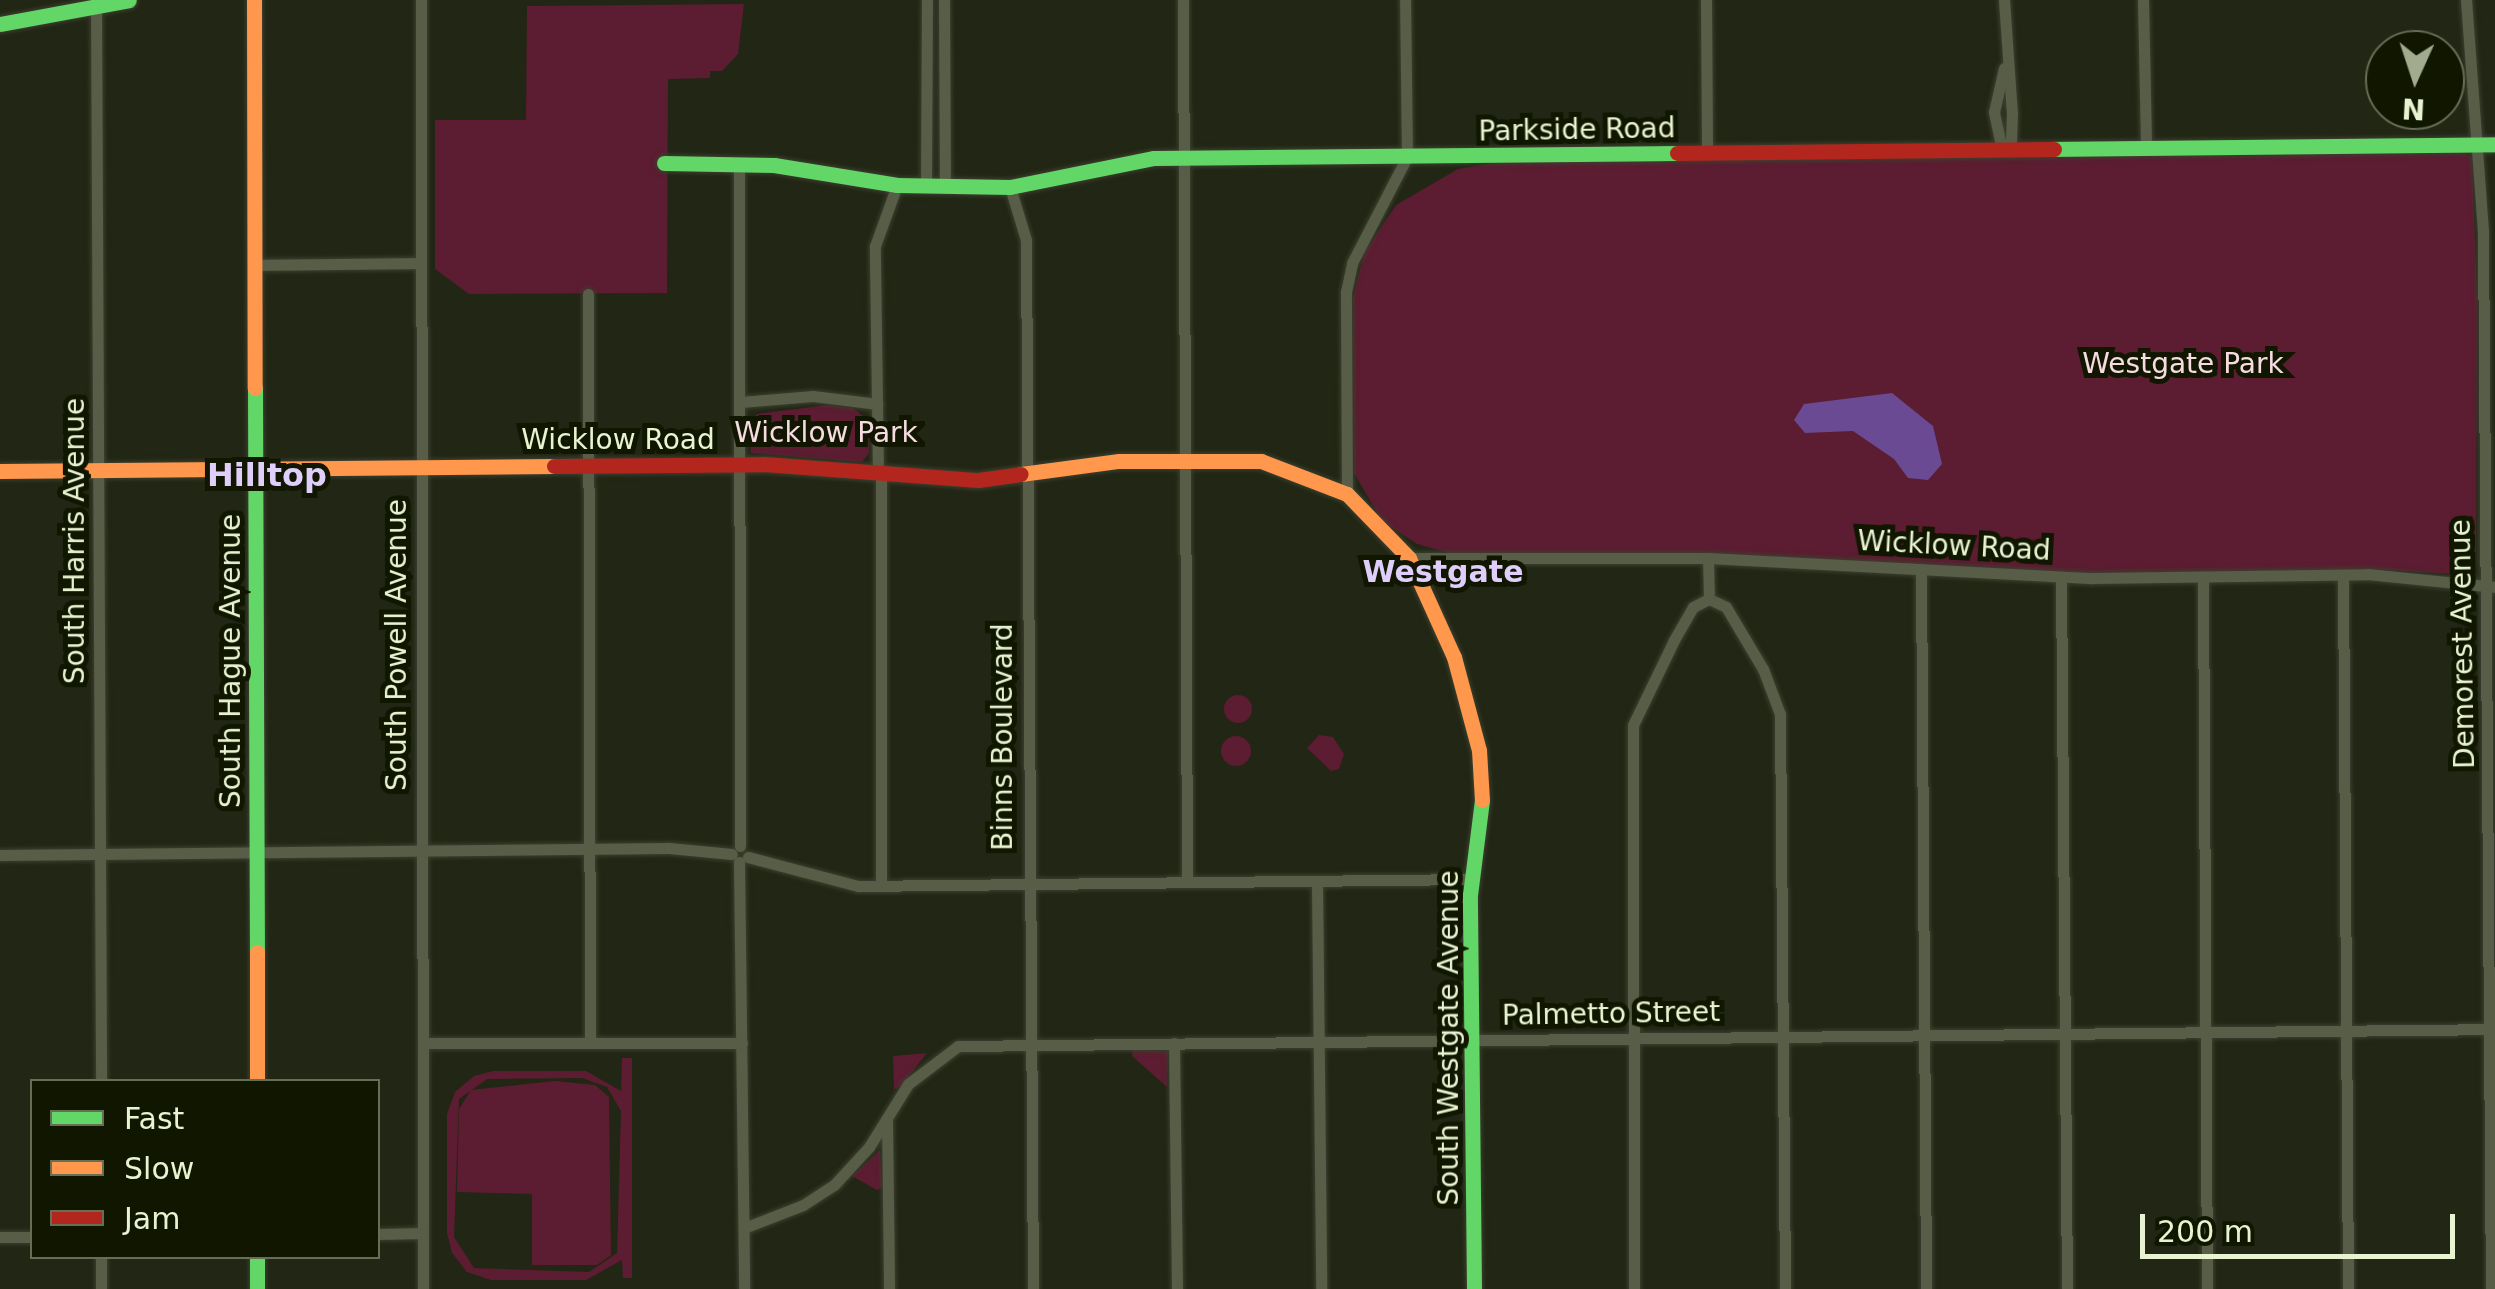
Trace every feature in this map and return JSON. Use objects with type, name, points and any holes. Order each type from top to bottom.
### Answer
[{"type":"street","points":[[0,24],[96,3],[130,0]]},
{"type":"street","name":"South Hague Avenue","points":[[254,0],[257,1079]]},
{"type":"street","name":"South Powell Avenue","points":[[420,0],[423,1289]]},
{"type":"street","points":[[926,187],[927,0]]},
{"type":"street","points":[[944,0],[945,187]]},
{"type":"street","points":[[1183,0],[1187,882]]},
{"type":"street","points":[[1347,494],[1346,292],[1352,263],[1407,156],[1405,0]]},
{"type":"street","points":[[1706,0],[1706,154]]},
{"type":"street","points":[[2002,150],[1994,112],[2004,68],[2004,0]]},
{"type":"street","points":[[2143,0],[2146,148]]},
{"type":"street","name":"Demorest Avenue","points":[[2466,0],[2477,144],[2491,586],[2491,1289]]},
{"type":"street","name":"South Harris Avenue","points":[[96,3],[101,1079]]},
{"type":"street","name":"Parkside Road","points":[[664,163],[739,163],[896,185],[1010,187],[1110,163],[1183,158],[2495,144]]},
{"type":"street","points":[[739,163],[744,1289]]},
{"type":"street","points":[[882,886],[876,246],[896,185]]},
{"type":"street","name":"Binns Boulevard","points":[[1010,187],[1026,240],[1033,1289]]},
{"type":"street","points":[[254,265],[420,263]]},
{"type":"street","points":[[588,294],[590,1042]]},
{"type":"street","points":[[740,402],[813,396],[878,404]]},
{"type":"street","name":"Wicklow Road","points":[[0,471],[739,464],[880,474],[1026,475],[1185,459],[1260,461],[1347,494]]},
{"type":"street","name":"South Westgate Avenue","points":[[1347,494],[1410,558],[1454,657],[1480,750],[1483,792],[1471,879],[1474,1289]]},
{"type":"street","name":"Wicklow Road","points":[[1410,558],[1708,558],[2062,577],[2343,575],[2491,586]]},
{"type":"street","points":[[1708,558],[1709,599]]},
{"type":"street","points":[[1921,569],[1926,1289]]},
{"type":"street","points":[[2343,575],[2348,1289]]},
{"type":"street","points":[[2062,577],[2066,1289]]},
{"type":"street","points":[[2203,578],[2207,1289]]},
{"type":"street","points":[[1709,599],[1726,607],[1763,668],[1780,714],[1785,1289]]},
{"type":"street","points":[[1634,1289],[1633,725],[1693,608],[1709,599]]},
{"type":"street","points":[[0,855],[589,848],[740,855],[814,879],[882,886],[1471,879]]},
{"type":"street","points":[[1317,881],[1321,1289]]},
{"type":"street","name":"Palmetto Street","points":[[744,1228],[804,1205],[834,1185],[887,1118],[908,1084],[958,1046],[2492,1029]]},
{"type":"street","points":[[423,1043],[742,1042]]},
{"type":"street","points":[[1174,1043],[1177,1289]]},
{"type":"street","points":[[887,1118],[888,1289]]},
{"type":"street","points":[[380,1234],[423,1234]]},
{"type":"street","points":[[0,1237],[30,1237]]},
{"type":"street","points":[[102,1259],[102,1289]]},
{"type":"street","points":[[257,1259],[257,1289]]},
{"type":"green space","points":[[744,4],[738,54],[722,71],[710,71],[710,78],[668,79],[667,293],[469,294],[435,269],[435,120],[526,120],[527,6]]},
{"type":"green space","name":"Westgate Park","points":[[2462,151],[2472,158],[2477,298],[2476,575],[2366,569],[2091,574],[1449,553],[1417,544],[1382,521],[1354,473],[1353,298],[1364,253],[1396,205],[1458,169],[1506,161]]},
{"type":"green space","name":"Wicklow Park","points":[[827,405],[853,408],[868,420],[869,453],[862,462],[751,453],[748,426],[757,414]]},
{"type":"green space","points":[[1238,695],[1248,699],[1252,709],[1248,719],[1238,723],[1228,719],[1224,709],[1228,699]]},
{"type":"green space","points":[[1319,735],[1333,737],[1344,754],[1339,769],[1331,771],[1307,748]]},
{"type":"green space","points":[[1236,736],[1247,740],[1251,751],[1247,762],[1236,766],[1225,762],[1221,751],[1225,740]]},
{"type":"green space","points":[[1133,1050],[1168,1051],[1167,1087],[1132,1056]]},
{"type":"green space","points":[[927,1053],[901,1086],[894,1089],[893,1056]]},
{"type":"green space","points":[[622,1058],[632,1058],[632,1278],[623,1278],[622,1260],[586,1280],[491,1280],[467,1272],[452,1253],[447,1233],[447,1114],[455,1092],[474,1076],[493,1071],[586,1071],[621,1091]],"holes":[[[582,1078],[607,1087],[621,1111],[617,1253],[589,1272],[474,1268],[454,1237],[459,1099],[487,1079]]]},
{"type":"green space","points":[[555,1081],[595,1085],[609,1097],[611,1255],[597,1265],[532,1265],[532,1194],[457,1192],[459,1109],[471,1090]]},
{"type":"green space","points":[[880,1150],[882,1187],[877,1190],[852,1176]]},
{"type":"shaded area","points":[[1892,393],[1933,426],[1942,464],[1928,480],[1908,478],[1894,459],[1853,431],[1805,433],[1794,420],[1804,404]]},
{"type":"traffic: fast","points":[[0,24],[129,0]]},
{"type":"traffic: fast","points":[[2054,149],[2495,144]]},
{"type":"traffic: fast","points":[[664,163],[774,165],[897,185],[1010,187],[1154,158],[1677,153]]},
{"type":"traffic: fast","points":[[255,388],[257,952]]},
{"type":"traffic: fast","points":[[1474,1289],[1470,895],[1482,800]]},
{"type":"traffic: fast","points":[[257,1259],[257,1289]]},
{"type":"traffic: slow","points":[[254,0],[255,388]]},
{"type":"traffic: slow","points":[[1021,474],[1119,461],[1261,461],[1347,494],[1409,558],[1454,657],[1479,750],[1482,800]]},
{"type":"traffic: slow","points":[[0,471],[554,466]]},
{"type":"traffic: slow","points":[[257,952],[257,1079]]},
{"type":"traffic: jam","points":[[1677,153],[2054,149]]},
{"type":"traffic: jam","points":[[554,466],[764,464],[978,480],[1021,474]]},
{"type":"district","name":"Hilltop","points":[[267,475]]},
{"type":"district","name":"Westgate","points":[[1443,572]]}]
